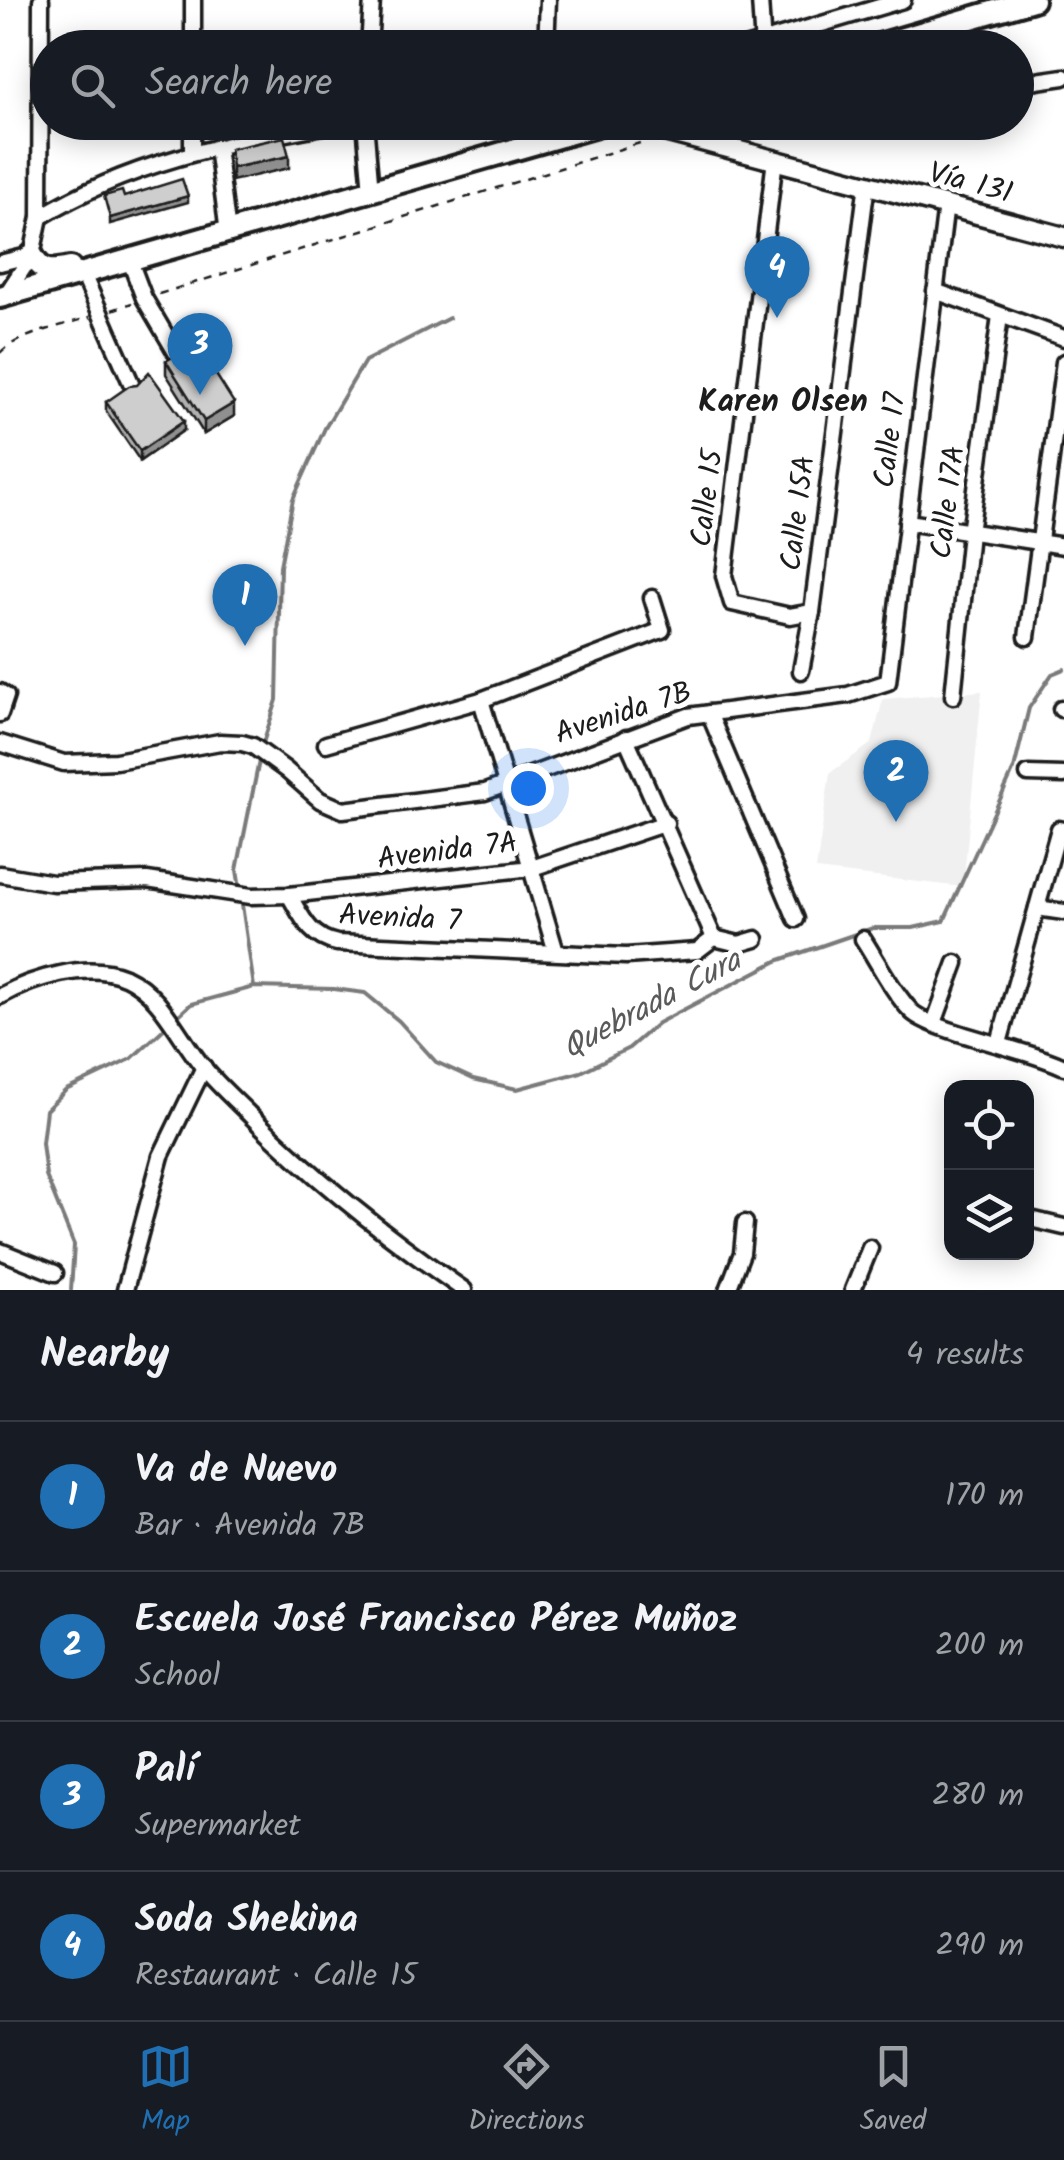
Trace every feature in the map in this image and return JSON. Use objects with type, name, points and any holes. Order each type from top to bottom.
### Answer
[{"type":"highway","points":[[930,30],[1032,0]]},
{"type":"highway","points":[[2,298],[549,140]]},
{"type":"highway","points":[[32,254],[46,271],[161,252]]},
{"type":"main road","name":"Vía 131","points":[[724,140],[775,159],[1064,237]]},
{"type":"street","points":[[41,0],[41,30]]},
{"type":"street","points":[[192,30],[193,0]]},
{"type":"street","points":[[370,30],[372,0]]},
{"type":"street","points":[[547,30],[548,0]]},
{"type":"street","points":[[760,0],[761,30]]},
{"type":"street","points":[[809,30],[903,0]]},
{"type":"street","points":[[1034,81],[1064,77]]},
{"type":"street","points":[[2,298],[32,254],[40,217],[40,140]]},
{"type":"street","points":[[192,140],[192,152]]},
{"type":"street","points":[[40,217],[110,181],[192,152],[253,140]]},
{"type":"street","points":[[367,140],[371,192]]},
{"type":"street","points":[[217,147],[228,234]]},
{"type":"street","name":"Calle 15","points":[[775,159],[724,576],[732,603],[790,616],[812,612]]},
{"type":"street","name":"Calle 15A","points":[[801,671],[867,183]]},
{"type":"street","name":"Calle 17","points":[[888,682],[946,204]]},
{"type":"street","points":[[0,263],[32,254]]},
{"type":"street","points":[[130,261],[144,298],[178,356]]},
{"type":"street","points":[[83,274],[132,385]]},
{"type":"street","points":[[934,291],[1064,338]]},
{"type":"street","name":"Calle 17A","points":[[953,696],[970,533],[1000,316]]},
{"type":"street","points":[[1027,637],[1038,542],[1061,408],[1064,362]]},
{"type":"street","points":[[907,522],[1064,546]]},
{"type":"street","points":[[326,744],[481,700],[662,630],[652,598]]},
{"type":"street","name":"Avenida 7B","points":[[0,743],[64,764],[116,761],[220,742],[253,746],[320,800],[343,810],[485,792],[688,716],[848,696],[888,682]]},
{"type":"street","points":[[0,714],[3,694]]},
{"type":"street","points":[[481,700],[556,952]]},
{"type":"street","points":[[709,713],[796,919]]},
{"type":"street","points":[[626,738],[714,938]]},
{"type":"street","points":[[1028,774],[1064,775]]},
{"type":"street","name":"Avenida 7A","points":[[289,894],[532,868],[666,822]]},
{"type":"street","points":[[999,1043],[1061,830]]},
{"type":"street","points":[[0,874],[53,883],[146,880],[251,896],[289,894]]},
{"type":"street","name":"Avenida 7","points":[[289,894],[311,932],[323,940],[626,956],[697,951],[714,938],[738,944],[756,939]]},
{"type":"street","points":[[1037,908],[1064,912]]},
{"type":"street","points":[[863,940],[912,1012],[934,1023],[1041,1055],[1064,1067]]},
{"type":"street","points":[[934,1023],[956,963]]},
{"type":"street","points":[[0,996],[36,980],[83,972],[119,974],[142,986],[204,1068],[255,1120],[392,1240],[464,1290]]},
{"type":"street","points":[[125,1290],[162,1156],[204,1068]]},
{"type":"street","points":[[1034,1220],[1064,1227]]},
{"type":"street","points":[[728,1290],[742,1253],[745,1223]]},
{"type":"street","points":[[853,1290],[870,1248]]},
{"type":"street","points":[[0,1251],[55,1273]]},
{"type":"path","points":[[0,353],[26,338],[144,298],[650,140]]},
{"type":"shaded area","points":[[982,691],[963,887],[816,870],[830,773],[872,743],[883,699]]},
{"type":"building","points":[[285,140],[289,156],[232,168],[230,149]]},
{"type":"building","points":[[182,179],[188,196],[110,218],[104,196],[122,191],[124,197]]},
{"type":"building","points":[[196,343],[234,403],[204,421],[166,361]]},
{"type":"building","points":[[149,372],[184,421],[140,451],[106,402],[137,385]]},
{"type":"waterway","points":[[262,746],[277,700],[280,566],[293,499],[325,428],[365,361],[449,318]]},
{"type":"waterway","name":"Quebrada Cura","points":[[71,1290],[74,1245],[46,1176],[42,1143],[46,1110],[66,1090],[131,1059],[191,1004],[254,987],[365,993],[399,1021],[436,1062],[473,1079],[517,1089],[581,1072],[629,1048],[658,1023],[777,961],[873,928],[913,928],[944,921],[1014,769],[1029,708],[1052,674],[1064,669]]},
{"type":"waterway","points":[[240,889],[237,870],[260,756]]},
{"type":"waterway","points":[[241,898],[254,987]]},
{"type":"place","name":"Soda Shekina","points":[[777,318]]},
{"type":"place","name":"Palí","points":[[200,395]]},
{"type":"place","name":"Va de Nuevo","points":[[245,646]]},
{"type":"place","name":"Escuela José Francisco Pérez Muñoz","points":[[896,822]]},
{"type":"district","name":"Karen Olsen","points":[[783,400]]}]
